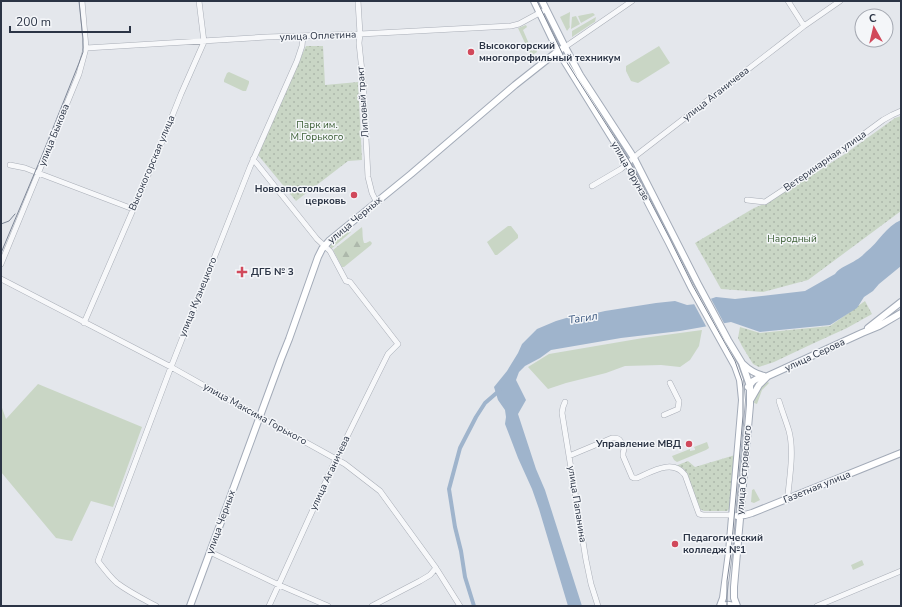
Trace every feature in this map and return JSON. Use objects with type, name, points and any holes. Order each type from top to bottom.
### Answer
[{"type":"main road","name":"улица Фрунзе","points":[[534,1],[558,51],[628,164],[721,343]]},
{"type":"main road","name":"улица Фрунзе","points":[[542,1],[580,75],[634,158],[728,340]]},
{"type":"main road","name":"улица Черных","points":[[190,606],[318,257],[325,246],[330,240],[411,174],[514,85],[565,47]]},
{"type":"main road","name":"улица Серова","points":[[862,333],[901,302]]},
{"type":"main road","name":"улица Серова","points":[[750,381],[765,378],[880,326],[901,313]]},
{"type":"main road","name":"улица Островского","points":[[728,340],[742,363],[750,381],[750,404],[734,586],[736,606]]},
{"type":"main road","name":"улица Островского","points":[[720,606],[723,598],[729,552],[742,400],[742,388],[735,366],[721,343]]},
{"type":"main road","points":[[742,363],[746,368],[765,378],[759,385],[750,404]]},
{"type":"main road","points":[[735,366],[740,374],[750,381],[742,400]]},
{"type":"main road","name":"Газетная улица","points":[[732,515],[740,516],[752,513],[901,453]]},
{"type":"main road","points":[[724,606],[729,604],[733,606]]},
{"type":"street","name":"улица Быкова","points":[[1,264],[79,74],[86,48],[82,1]]},
{"type":"street","points":[[199,1],[204,42]]},
{"type":"street","name":"Липовый тракт","points":[[358,1],[360,34],[359,44],[363,81],[368,177],[372,194],[376,201]]},
{"type":"street","name":"улица Черных","points":[[565,47],[632,1]]},
{"type":"street","points":[[788,1],[804,26]]},
{"type":"street","name":"улица Аганичева","points":[[592,186],[628,164],[804,26],[840,1]]},
{"type":"street","name":"улица Оплетина","points":[[86,48],[267,37],[512,26],[519,24],[546,9]]},
{"type":"street","name":"улица Кузнецкого","points":[[156,606],[117,583],[98,561],[171,367],[253,159],[297,61],[302,46],[303,36]]},
{"type":"street","name":"Высокогорская улица","points":[[84,323],[155,160],[181,94],[204,42]]},
{"type":"street","name":"Ветеринарная улица","points":[[746,200],[765,202],[830,159],[883,120],[901,111]]},
{"type":"street","points":[[253,159],[317,239],[325,246]]},
{"type":"street","points":[[10,165],[25,168],[133,209]]},
{"type":"street","name":"улица Аганичева","points":[[269,606],[336,459],[388,354],[398,344],[350,282],[345,280],[330,251],[325,246]]},
{"type":"street","name":"улица Максима Горького","points":[[1,280],[171,367],[345,464],[380,491],[436,568],[460,606]]},
{"type":"street","points":[[664,415],[678,409],[679,401],[670,383]]},
{"type":"street","points":[[779,401],[789,431],[791,443],[792,461],[788,494],[790,498]]},
{"type":"street","name":"улица Папанина","points":[[565,402],[562,413],[586,560],[591,584],[598,606]]},
{"type":"street","points":[[569,456],[612,438],[618,438],[621,440],[624,449],[623,456],[632,477],[637,478],[661,468],[675,468],[683,472],[685,475],[699,514],[732,515]]},
{"type":"street","points":[[210,552],[279,585],[328,606]]},
{"type":"street","points":[[372,606],[425,578],[436,568]]},
{"type":"street","points":[[817,606],[840,593],[901,571]]},
{"type":"green space","points":[[570,12],[570,27],[567,31],[560,17]]},
{"type":"green space","points":[[593,13],[595,15],[581,23],[578,16]]},
{"type":"green space","points":[[576,16],[580,24],[571,29],[572,17]]},
{"type":"green space","points":[[596,17],[595,22],[572,37],[572,31]]},
{"type":"green space","points":[[526,25],[527,27],[523,30],[532,51],[536,49],[537,52],[531,56],[518,28]]},
{"type":"green space","name":"Парк им. М.Горького","points":[[306,46],[323,46],[325,85],[358,82],[362,160],[348,161],[296,201],[258,155]]},
{"type":"green space","points":[[659,46],[670,63],[638,83],[631,81],[626,71],[626,66]]},
{"type":"green space","points":[[229,72],[249,81],[246,91],[224,82],[227,73]]},
{"type":"green space","name":"Народный","points":[[901,116],[901,211],[808,280],[763,292],[721,289],[695,243],[754,208],[769,202],[845,154],[895,118]]},
{"type":"green space","points":[[508,226],[511,226],[518,235],[518,238],[495,255],[487,242]]},
{"type":"green space","points":[[362,227],[364,243],[370,241],[372,243],[371,245],[344,267],[342,267],[333,250]]},
{"type":"green space","points":[[348,230],[351,232],[331,249],[330,246]]},
{"type":"green space","points":[[865,301],[872,314],[847,328],[774,362],[759,367],[753,364],[738,338],[740,327],[760,333],[830,326]]},
{"type":"green space","points":[[702,330],[699,346],[690,360],[680,367],[661,365],[625,366],[606,373],[548,389],[528,367],[549,354],[643,338]]},
{"type":"green space","points":[[768,382],[769,383],[762,390],[757,404],[754,403],[758,391]]},
{"type":"green space","points":[[38,384],[142,427],[113,507],[91,501],[72,541],[56,538],[1,472],[1,405],[6,419]]},
{"type":"green space","points":[[707,442],[709,448],[706,450],[677,462],[672,456],[690,449],[690,451],[695,450],[694,447]]},
{"type":"green space","points":[[735,455],[730,508],[727,511],[704,511],[700,509],[684,469],[678,467],[678,465],[688,461],[695,467]]},
{"type":"green space","points":[[754,489],[760,500],[754,503],[751,502],[752,490]]},
{"type":"green space","points":[[862,560],[864,565],[853,570],[851,565]]},
{"type":"water","name":"Тагил","points":[[901,220],[901,266],[864,297],[857,308],[830,325],[760,332],[731,322],[680,331],[621,338],[551,350],[525,366],[519,372],[516,380],[526,400],[518,414],[536,469],[545,490],[582,606],[568,606],[539,509],[505,424],[505,410],[498,400],[494,387],[507,371],[522,344],[537,329],[573,316],[656,303],[675,301],[687,305],[696,304],[716,297],[735,299],[805,291],[835,274],[860,257],[871,248],[891,226]]},
{"type":"pier","points":[[710,297],[725,325],[707,328],[693,302]]},
{"type":"waterway","points":[[474,606],[465,577],[449,489],[460,448],[485,403],[500,390]]},
{"type":"tram line","points":[[1,253],[83,52],[79,1]]},
{"type":"tram line","points":[[537,1],[566,61],[630,162],[693,286],[735,361],[742,381],[743,416],[731,553],[727,581],[727,606]]},
{"type":"tram line","points":[[1,224],[9,221],[15,214]]},
{"type":"place","name":"Высокогорский многопрофильный техникум","points":[[471,52]]},
{"type":"place","name":"Новоапостольская церковь","points":[[354,195]]},
{"type":"place","name":"ДГБ № 3","points":[[242,272]]},
{"type":"place","name":"Управление МВД","points":[[689,444]]},
{"type":"place","name":"Педагогический колледж №1","points":[[675,544]]}]
